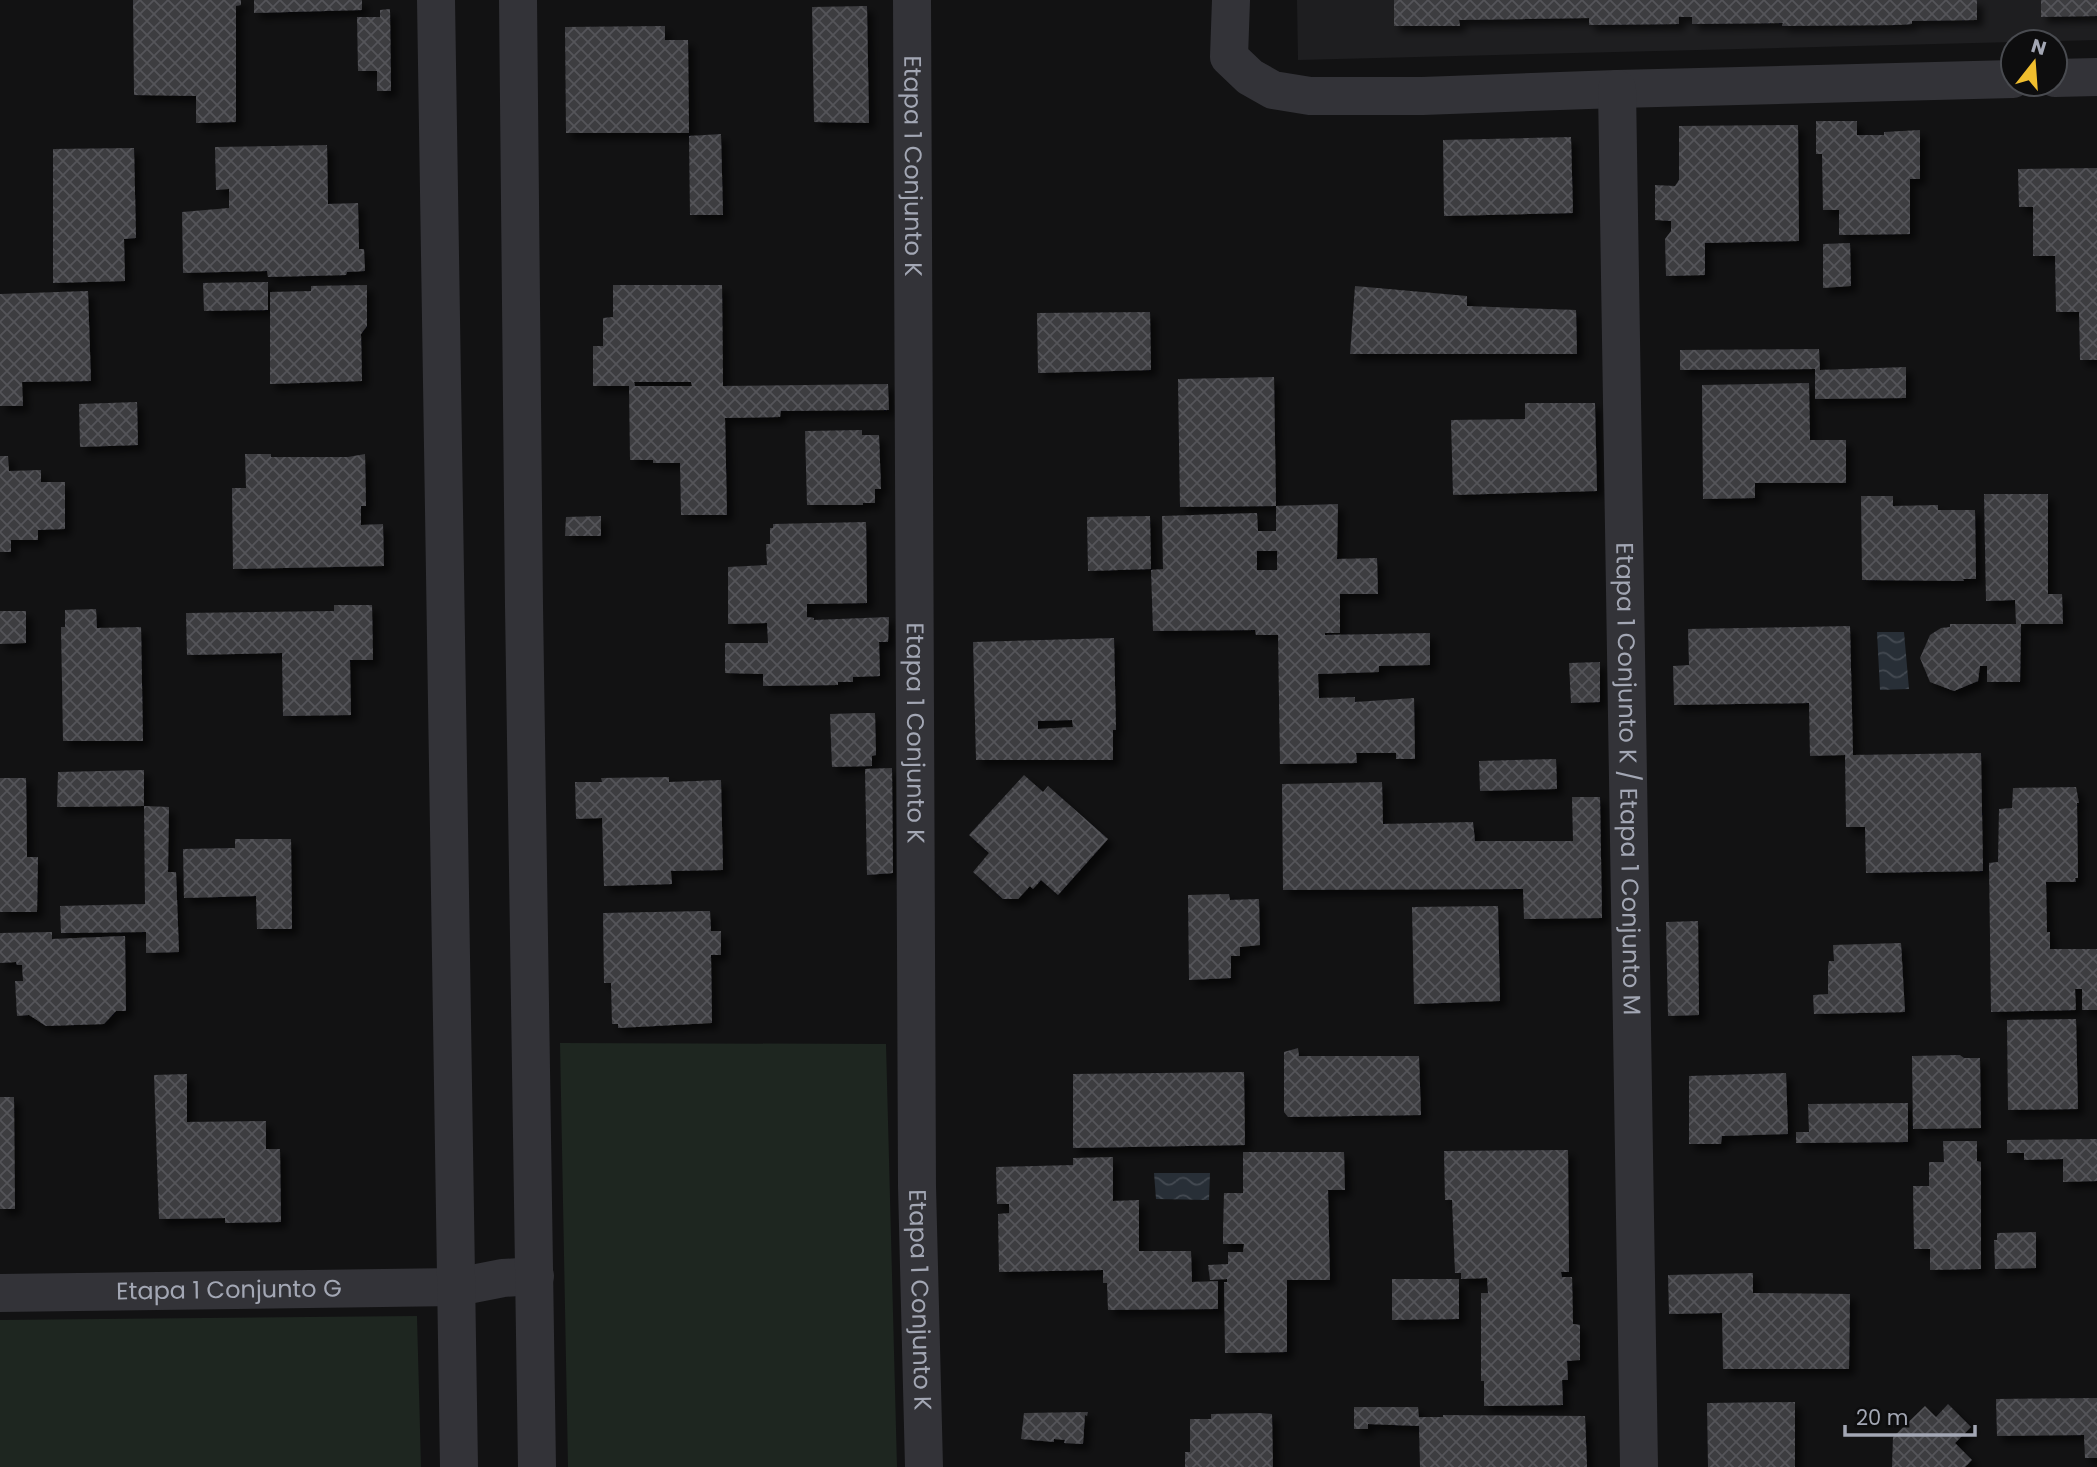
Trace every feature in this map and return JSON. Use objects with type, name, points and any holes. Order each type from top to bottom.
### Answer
[{"type":"street","points":[[436,0],[459,1467]]},
{"type":"street","points":[[518,0],[537,1467]]},
{"type":"street","name":"Etapa 1 Conjunto K","points":[[912,0],[917,1172],[924,1467]]},
{"type":"street","points":[[1231,0],[1229,57],[1250,77],[1273,90],[1310,96],[1422,96],[1999,79]]},
{"type":"street","points":[[2069,78],[2097,78]]},
{"type":"street","name":"Etapa 1 Conjunto K / Etapa 1 Conjunto M","points":[[1617,89],[1639,1467]]},
{"type":"street","name":"Etapa 1 Conjunto G","points":[[0,1293],[457,1287],[503,1278],[535,1276]]},
{"type":"shaded area","points":[[1297,0],[2097,0],[2097,40],[2069,41],[2069,28],[1999,28],[1999,42],[1298,60]]},
{"type":"shaded area","points":[[560,1043],[886,1044],[897,1467],[568,1467]]},
{"type":"shaded area","points":[[417,1316],[421,1467],[0,1467],[0,1320]]},
{"type":"water","points":[[1877,632],[1904,632],[1909,689],[1880,690]]},
{"type":"water","points":[[1154,1173],[1210,1173],[1209,1200],[1156,1199]]},
{"type":"building","points":[[133,0],[241,0],[241,5],[236,6],[236,122],[196,123],[196,96],[134,95]]},
{"type":"building","points":[[254,0],[362,0],[362,10],[254,13]]},
{"type":"building","points":[[1394,0],[1977,0],[1977,20],[1912,21],[1912,24],[1897,25],[1782,26],[1783,23],[1692,24],[1692,17],[1679,17],[1679,24],[1589,25],[1589,18],[1459,20],[1460,26],[1394,26]]},
{"type":"building","points":[[2041,0],[2097,0],[2097,16],[2041,17]]},
{"type":"building","points":[[867,6],[869,123],[814,122],[812,7]]},
{"type":"building","points":[[390,9],[391,91],[377,91],[377,71],[358,71],[357,17],[380,17],[380,10]]},
{"type":"building","points":[[665,26],[665,40],[688,40],[689,133],[566,133],[565,27]]},
{"type":"building","points":[[1816,121],[1857,121],[1857,135],[1884,135],[1884,132],[1920,130],[1920,179],[1910,179],[1910,234],[1839,235],[1839,210],[1823,210],[1822,154],[1816,154]]},
{"type":"building","points":[[1798,125],[1799,241],[1705,243],[1705,275],[1666,276],[1665,239],[1671,231],[1671,221],[1655,220],[1655,185],[1675,186],[1679,180],[1679,126]]},
{"type":"building","points":[[721,134],[723,215],[690,215],[689,136]]},
{"type":"building","points":[[1571,137],[1573,213],[1444,216],[1443,140]]},
{"type":"building","points":[[327,145],[328,204],[358,203],[359,249],[364,249],[365,271],[347,272],[346,275],[268,277],[267,271],[183,273],[182,212],[229,208],[229,189],[216,190],[215,147]]},
{"type":"building","points":[[134,148],[136,238],[124,239],[125,281],[53,283],[53,149]]},
{"type":"building","points":[[2097,168],[2097,360],[2080,360],[2079,312],[2056,312],[2055,256],[2033,256],[2033,207],[2019,207],[2018,169]]},
{"type":"building","points":[[1850,243],[1851,286],[1823,288],[1823,244]]},
{"type":"building","points":[[268,282],[268,310],[204,311],[203,283]]},
{"type":"building","points":[[367,285],[367,326],[361,334],[362,381],[270,384],[270,292],[311,291],[311,286]]},
{"type":"building","points":[[613,285],[722,285],[723,386],[888,384],[889,410],[781,411],[780,417],[725,418],[727,515],[681,515],[680,463],[630,460],[629,386],[593,386],[593,346],[603,346],[603,318],[613,317]],"holes":[[[634,382],[691,382],[692,386],[635,386]]]},
{"type":"building","points":[[1355,286],[1467,296],[1467,306],[1576,310],[1577,354],[1350,354]]},
{"type":"building","points":[[88,291],[91,381],[22,382],[23,406],[0,406],[0,294]]},
{"type":"building","points":[[1150,312],[1151,370],[1038,373],[1037,313]]},
{"type":"building","points":[[1819,349],[1820,370],[1906,367],[1906,398],[1815,399],[1815,369],[1680,370],[1680,350]]},
{"type":"building","points":[[1274,377],[1276,506],[1180,507],[1178,379]]},
{"type":"building","points":[[1809,383],[1810,440],[1846,440],[1846,483],[1755,483],[1755,498],[1703,499],[1702,385]]},
{"type":"building","points":[[137,402],[138,445],[80,447],[79,404]]},
{"type":"building","points":[[1525,403],[1595,403],[1597,491],[1453,495],[1451,420],[1525,419]]},
{"type":"building","points":[[862,430],[862,435],[879,435],[881,489],[875,489],[875,503],[807,505],[805,431]]},
{"type":"building","points":[[245,454],[271,454],[271,457],[348,457],[365,454],[366,506],[361,506],[361,525],[383,524],[384,566],[233,569],[232,488],[246,488]]},
{"type":"building","points":[[0,456],[8,456],[9,471],[41,470],[41,482],[65,482],[65,529],[38,530],[38,540],[11,540],[11,552],[0,552]]},
{"type":"building","points":[[1984,494],[2048,494],[2048,594],[2062,594],[2063,624],[2021,624],[2020,682],[1987,682],[1987,666],[1980,666],[1978,681],[1954,691],[1930,682],[1920,658],[1930,635],[1941,628],[1950,627],[1950,624],[2016,624],[2015,600],[1986,601]]},
{"type":"building","points":[[1861,496],[1893,496],[1893,506],[1938,505],[1938,510],[1975,510],[1976,579],[1862,580]]},
{"type":"building","points":[[1338,504],[1337,559],[1377,558],[1378,594],[1340,594],[1340,633],[1325,635],[1430,633],[1430,665],[1379,666],[1379,672],[1318,674],[1319,698],[1355,697],[1355,702],[1414,698],[1415,759],[1396,759],[1396,753],[1356,753],[1357,763],[1280,764],[1278,635],[1256,635],[1255,630],[1153,631],[1151,570],[1163,569],[1162,516],[1257,513],[1258,531],[1276,531],[1276,506]],"holes":[[[1257,551],[1277,551],[1277,570],[1257,570]]]},
{"type":"building","points":[[601,516],[601,536],[565,536],[566,517]]},
{"type":"building","points":[[1150,516],[1151,569],[1088,571],[1087,517]]},
{"type":"building","points":[[866,522],[867,603],[807,604],[807,617],[814,620],[889,617],[888,642],[879,642],[880,676],[853,677],[853,682],[838,682],[838,685],[763,686],[763,674],[725,673],[725,643],[768,643],[767,623],[728,624],[728,567],[767,565],[766,544],[770,544],[770,528],[773,528],[773,524]]},
{"type":"building","points":[[334,605],[372,605],[373,660],[350,660],[351,715],[283,716],[282,653],[187,655],[186,613],[334,611]]},
{"type":"building","points":[[96,609],[97,628],[141,627],[143,741],[63,741],[61,627],[65,627],[65,610]]},
{"type":"building","points":[[0,611],[26,611],[26,643],[0,644]]},
{"type":"building","points":[[1850,626],[1853,755],[1981,753],[1983,871],[1866,873],[1865,827],[1846,827],[1845,755],[1810,756],[1809,703],[1674,705],[1673,666],[1689,665],[1688,629]]},
{"type":"building","points":[[1114,638],[1116,730],[1113,730],[1113,760],[976,760],[973,642]],"holes":[[[1072,720],[1073,727],[1038,729],[1038,721]]]},
{"type":"building","points":[[1600,662],[1600,702],[1571,703],[1569,663]]},
{"type":"building","points":[[875,713],[876,755],[872,756],[872,766],[832,767],[830,714]]},
{"type":"building","points":[[1556,759],[1557,789],[1480,791],[1479,761]]},
{"type":"building","points":[[892,768],[893,873],[867,875],[865,769]]},
{"type":"building","points":[[144,770],[144,806],[57,807],[58,772]]},
{"type":"building","points":[[1024,775],[1043,792],[1048,786],[1108,839],[1058,895],[1041,880],[1033,889],[1030,886],[1018,899],[1003,899],[973,872],[989,853],[969,835]]},
{"type":"building","points":[[669,777],[669,782],[721,780],[723,870],[671,871],[672,884],[604,886],[602,818],[576,819],[575,782],[602,782],[601,778]]},
{"type":"building","points":[[0,778],[26,778],[27,857],[38,857],[37,912],[0,912]]},
{"type":"building","points":[[1382,782],[1383,824],[1473,822],[1475,841],[1573,841],[1572,797],[1600,797],[1602,918],[1524,919],[1523,889],[1283,890],[1282,784]]},
{"type":"building","points":[[2076,787],[2079,803],[2078,878],[2075,878],[2076,882],[2046,882],[2047,932],[2050,932],[2050,949],[2097,949],[2097,1010],[2082,1010],[2082,989],[2075,989],[2076,1010],[1991,1012],[1989,863],[1998,862],[1999,809],[2012,808],[2013,788]]},
{"type":"building","points":[[144,806],[169,807],[168,872],[176,872],[179,952],[146,953],[146,932],[61,933],[60,906],[145,904]]},
{"type":"building","points":[[235,839],[291,839],[292,929],[257,929],[256,896],[184,898],[183,849],[235,848]]},
{"type":"building","points":[[1229,894],[1230,900],[1259,899],[1260,945],[1240,947],[1240,956],[1231,956],[1231,978],[1189,980],[1188,895]]},
{"type":"building","points":[[1498,906],[1500,1001],[1414,1004],[1412,907]]},
{"type":"building","points":[[710,911],[711,931],[721,931],[721,955],[711,955],[712,1023],[618,1028],[618,1024],[612,1024],[611,983],[604,983],[603,913]]},
{"type":"building","points":[[1698,921],[1699,1015],[1668,1016],[1666,922]]},
{"type":"building","points":[[52,932],[52,939],[125,936],[126,1011],[116,1011],[104,1024],[46,1026],[29,1015],[17,1016],[15,981],[23,981],[22,965],[17,965],[16,962],[0,963],[0,933]]},
{"type":"building","points":[[1901,943],[1905,1012],[1814,1014],[1813,995],[1828,994],[1828,966],[1829,961],[1834,961],[1833,945]]},
{"type":"building","points":[[2076,1019],[2078,1109],[2008,1110],[2007,1020]]},
{"type":"building","points":[[1298,1048],[1299,1056],[1419,1056],[1421,1115],[1288,1117],[1284,1112],[1284,1052]]},
{"type":"building","points":[[1960,1055],[1964,1058],[1980,1058],[1981,1128],[1913,1129],[1912,1056]]},
{"type":"building","points":[[1244,1072],[1245,1145],[1073,1148],[1073,1074]]},
{"type":"building","points":[[1786,1073],[1788,1134],[1722,1136],[1721,1144],[1689,1144],[1689,1076]]},
{"type":"building","points":[[187,1074],[187,1122],[266,1121],[266,1149],[280,1149],[281,1222],[225,1223],[225,1218],[159,1219],[154,1075]]},
{"type":"building","points":[[0,1097],[14,1097],[15,1209],[0,1209]]},
{"type":"building","points":[[1908,1103],[1908,1142],[1796,1143],[1796,1132],[1809,1132],[1808,1104]]},
{"type":"building","points":[[2097,1139],[2097,1181],[2063,1182],[2063,1159],[2024,1160],[2024,1153],[2007,1153],[2007,1140]]},
{"type":"building","points":[[1943,1141],[1977,1141],[1977,1161],[1981,1162],[1981,1269],[1930,1270],[1930,1249],[1914,1249],[1913,1186],[1929,1186],[1929,1162],[1944,1162]]},
{"type":"building","points":[[1568,1150],[1569,1272],[1561,1272],[1562,1277],[1572,1277],[1573,1324],[1580,1325],[1580,1360],[1567,1361],[1568,1380],[1562,1380],[1563,1405],[1484,1406],[1484,1381],[1481,1381],[1481,1293],[1488,1293],[1487,1278],[1461,1279],[1461,1273],[1455,1273],[1452,1200],[1445,1200],[1444,1151]]},
{"type":"building","points":[[1243,1152],[1344,1152],[1345,1190],[1328,1190],[1330,1280],[1287,1280],[1287,1352],[1225,1353],[1224,1282],[1227,1282],[1227,1279],[1210,1280],[1208,1265],[1228,1264],[1228,1252],[1243,1252],[1244,1244],[1223,1244],[1223,1233],[1224,1193],[1243,1193]]},
{"type":"building","points":[[1113,1157],[1113,1201],[1139,1200],[1139,1251],[1191,1251],[1192,1282],[1218,1281],[1218,1309],[1108,1310],[1107,1283],[1103,1283],[1103,1270],[999,1272],[998,1214],[1009,1213],[1009,1204],[997,1204],[996,1167],[1073,1165],[1073,1158]]},
{"type":"building","points":[[2036,1232],[2036,1268],[1995,1269],[1994,1240],[1997,1240],[1997,1233]]},
{"type":"building","points":[[1753,1273],[1753,1293],[1850,1294],[1849,1369],[1723,1369],[1722,1313],[1669,1314],[1668,1275]]},
{"type":"building","points":[[1392,1279],[1459,1279],[1459,1319],[1392,1320]]},
{"type":"building","points":[[2097,1398],[2097,1458],[2085,1458],[2084,1435],[1997,1436],[1996,1399]]},
{"type":"building","points":[[1795,1402],[1795,1467],[1708,1467],[1707,1403]]},
{"type":"building","points":[[1948,1404],[1971,1427],[1955,1443],[1972,1460],[1965,1467],[1892,1467],[1893,1437],[1925,1406],[1936,1417]]},
{"type":"building","points":[[1354,1407],[1418,1407],[1419,1417],[1585,1416],[1587,1467],[1420,1467],[1419,1426],[1368,1424],[1368,1429],[1354,1429]]},
{"type":"building","points":[[1088,1412],[1087,1416],[1085,1415],[1083,1444],[1064,1443],[1065,1440],[1054,1439],[1054,1442],[1021,1439],[1024,1413]]},
{"type":"building","points":[[1211,1414],[1272,1414],[1273,1467],[1185,1467],[1185,1452],[1190,1452],[1190,1419],[1211,1419]]}]
